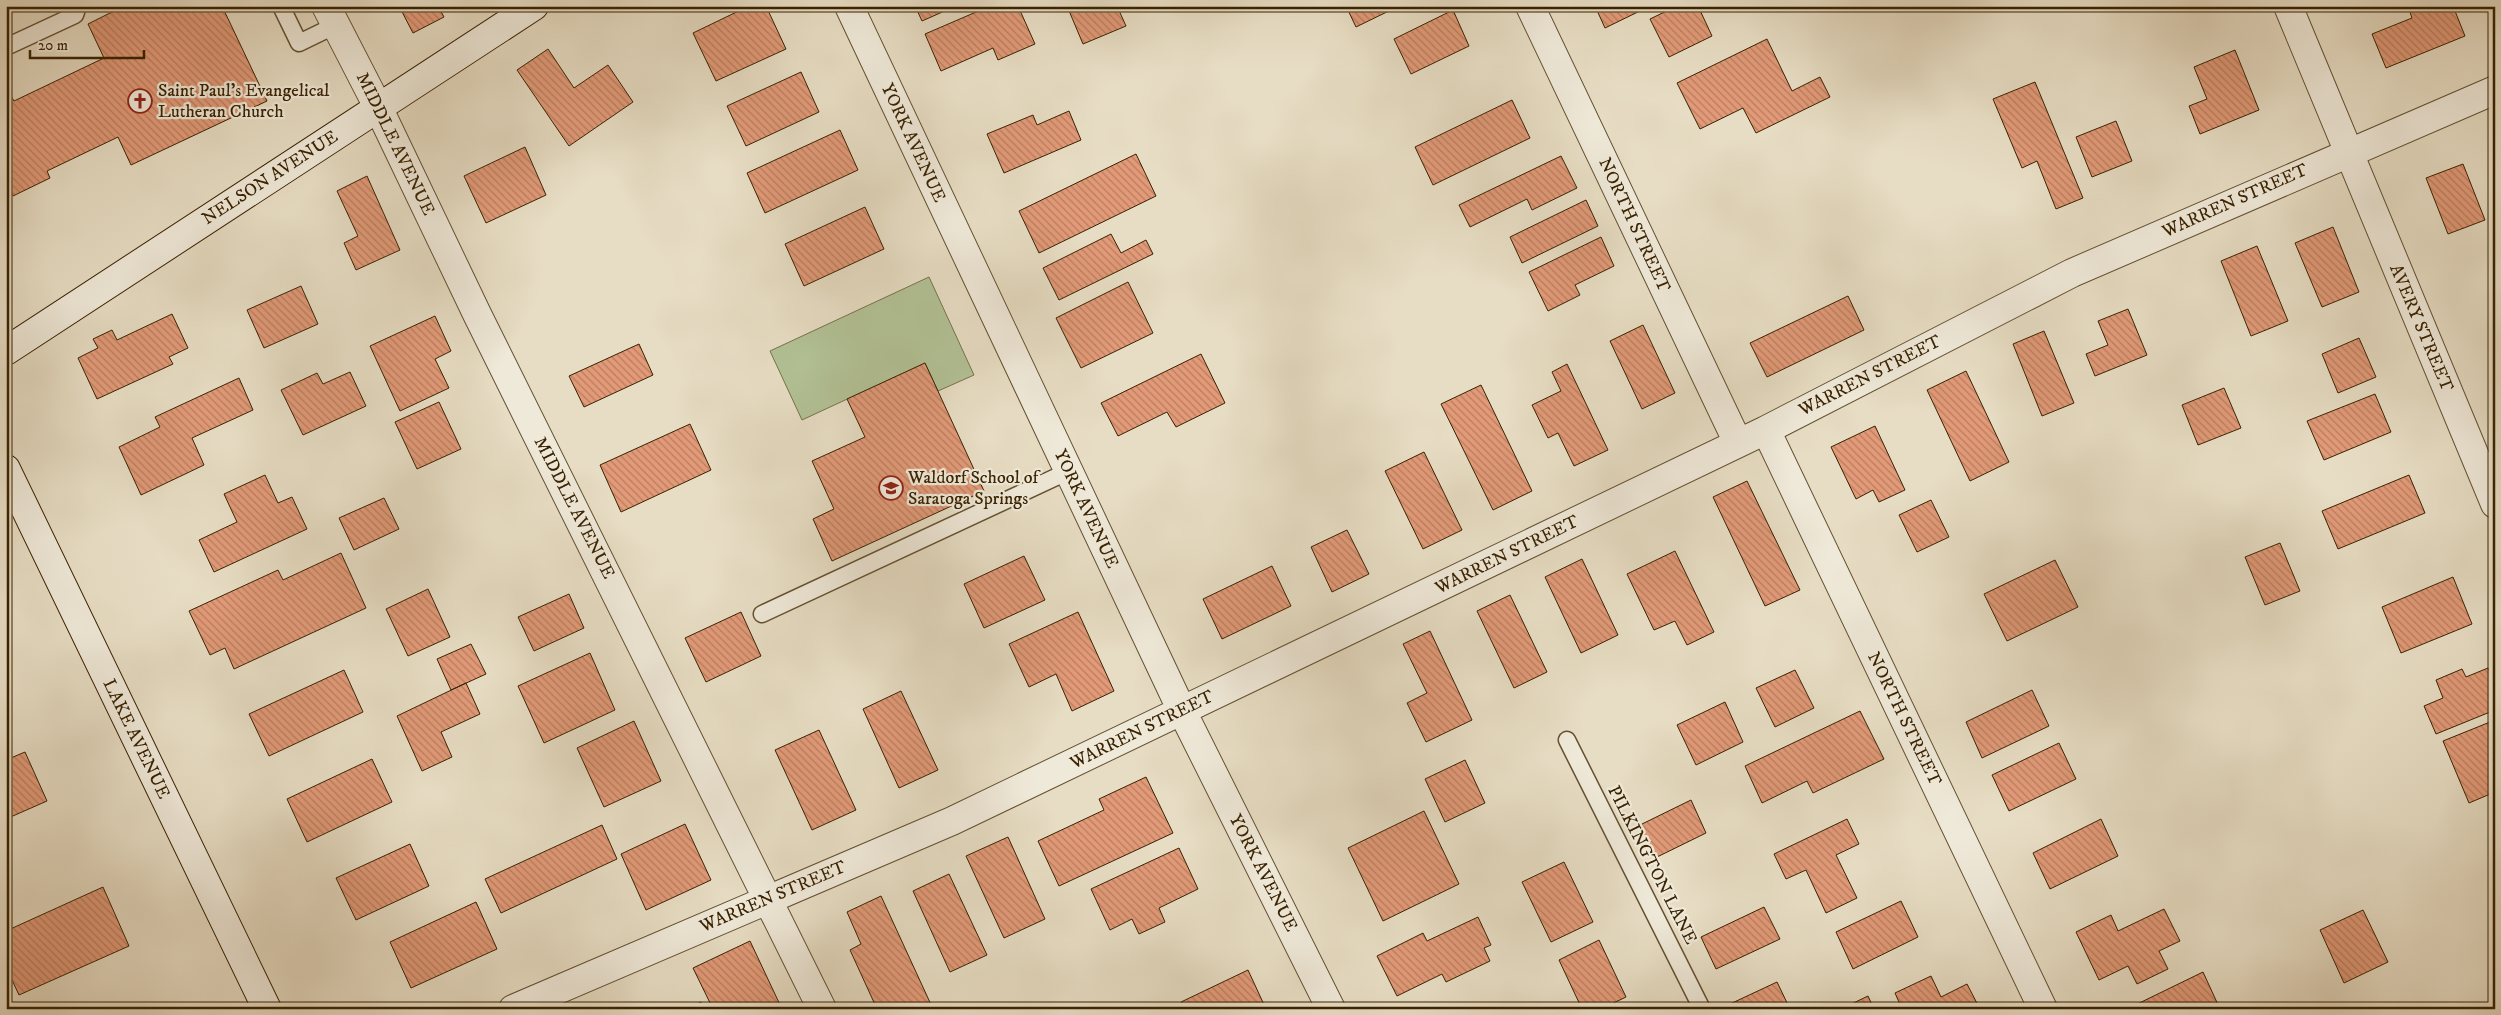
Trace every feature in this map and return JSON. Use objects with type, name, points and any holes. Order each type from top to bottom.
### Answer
[{"type":"street","name":"NELSON AVENUE","points":[[6,351],[534,6]]},
{"type":"street","name":"YORK AVENUE","points":[[849,6],[1182,711],[1331,1009]]},
{"type":"street","name":"NORTH STREET","points":[[1530,6],[1738,443]]},
{"type":"street","name":"AVERY STREET","points":[[2288,6],[2347,152],[2495,504]]},
{"type":"street","name":"MIDDLE AVENUE","points":[[331,16],[378,107],[486,332],[769,898],[822,1009]]},
{"type":"street","name":"WARREN STREET","points":[[513,1009],[952,821],[1766,430],[2072,273],[2347,152],[2495,90]]},
{"type":"street","name":"NORTH STREET","points":[[1766,430],[2043,1009]]},
{"type":"street","name":"LAKE AVENUE","points":[[6,470],[267,1009]]},
{"type":"lane","points":[[6,47],[75,14],[78,6]]},
{"type":"lane","points":[[281,6],[299,43],[331,16]]},
{"type":"lane","points":[[762,614],[1069,472]]},
{"type":"lane","name":"PILKINGTON LANE","points":[[1567,740],[1702,1009]]},
{"type":"green space","points":[[929,277],[974,375],[938,391],[925,363],[802,420],[770,351]]},
{"type":"building","name":"Saint Paul's Evangelical Lutheran Church","points":[[124,6],[222,6],[267,101],[131,165],[118,137],[47,171],[50,178],[13,196],[6,181],[6,96],[10,94],[14,101],[104,58],[88,24]]},
{"type":"building","points":[[399,6],[438,6],[444,17],[413,33]]},
{"type":"building","points":[[749,6],[766,6],[786,49],[716,81],[693,33]]},
{"type":"building","points":[[915,6],[956,6],[922,21]]},
{"type":"building","points":[[990,6],[1018,6],[1035,44],[998,60],[993,48],[941,71],[925,34]]},
{"type":"building","points":[[1067,6],[1117,6],[1126,26],[1083,44]]},
{"type":"building","points":[[1346,6],[1394,6],[1395,8],[1356,27]]},
{"type":"building","points":[[1595,6],[1643,6],[1644,9],[1605,28]]},
{"type":"building","points":[[1677,6],[1698,6],[1712,36],[1669,57],[1650,19]]},
{"type":"building","points":[[2408,6],[2453,6],[2465,36],[2386,68],[2372,34],[2412,18]]},
{"type":"building","points":[[1453,10],[1469,46],[1411,74],[1394,39]]},
{"type":"building","points":[[1767,39],[1792,91],[1820,77],[1830,97],[1756,133],[1743,108],[1700,129],[1677,83]]},
{"type":"building","points":[[548,49],[574,88],[608,65],[633,102],[569,146],[517,70]]},
{"type":"building","points":[[2235,50],[2259,110],[2200,134],[2189,106],[2207,99],[2194,67]]},
{"type":"building","points":[[801,72],[819,112],[746,146],[727,106]]},
{"type":"building","points":[[2035,82],[2083,198],[2056,209],[2037,161],[2022,168],[1993,99]]},
{"type":"building","points":[[1512,100],[1530,138],[1433,185],[1415,147]]},
{"type":"building","points":[[1069,111],[1081,140],[1004,173],[987,134],[1033,115],[1037,125]]},
{"type":"building","points":[[2116,121],[2132,161],[2092,177],[2076,137]]},
{"type":"building","points":[[840,130],[858,170],[765,213],[747,173]]},
{"type":"building","points":[[525,147],[546,195],[486,223],[464,176]]},
{"type":"building","points":[[1136,154],[1156,196],[1039,253],[1019,211]]},
{"type":"building","points":[[1561,156],[1577,188],[1532,210],[1527,199],[1470,227],[1459,205]]},
{"type":"building","points":[[2463,164],[2485,220],[2448,234],[2426,178]]},
{"type":"building","points":[[367,176],[400,250],[356,270],[344,243],[358,236],[337,191]]},
{"type":"building","points":[[1586,200],[1598,226],[1522,263],[1510,237]]},
{"type":"building","points":[[865,207],[884,249],[804,286],[785,244]]},
{"type":"building","points":[[2333,227],[2359,292],[2322,307],[2295,243]]},
{"type":"building","points":[[1111,234],[1121,253],[1146,240],[1153,254],[1059,300],[1043,268]]},
{"type":"building","points":[[1601,237],[1614,266],[1575,285],[1580,295],[1548,311],[1529,272]]},
{"type":"building","points":[[2257,246],[2288,321],[2251,336],[2221,261]]},
{"type":"building","points":[[1128,282],[1153,333],[1081,368],[1056,318]]},
{"type":"building","points":[[301,286],[318,324],[264,348],[247,310]]},
{"type":"building","points":[[1848,296],[1864,330],[1767,377],[1750,343]]},
{"type":"building","points":[[2128,309],[2147,355],[2095,376],[2086,354],[2108,345],[2098,321]]},
{"type":"building","points":[[172,314],[188,348],[169,357],[173,364],[97,399],[78,358],[98,348],[93,339],[112,330],[117,340]]},
{"type":"building","points":[[435,316],[451,351],[435,359],[449,388],[400,411],[370,346]]},
{"type":"building","points":[[1643,325],[1675,393],[1642,409],[1610,341]]},
{"type":"building","points":[[2044,331],[2074,403],[2042,416],[2013,344]]},
{"type":"building","points":[[2359,338],[2376,377],[2338,393],[2322,354]]},
{"type":"building","points":[[639,344],[653,375],[584,407],[569,376]]},
{"type":"building","points":[[1201,354],[1225,403],[1176,427],[1167,412],[1118,436],[1101,403]]},
{"type":"building","points":[[925,363],[984,491],[832,561],[813,519],[834,509],[812,461],[865,437],[847,399]]},
{"type":"building","points":[[1567,364],[1608,450],[1574,466],[1558,433],[1548,438],[1532,405],[1561,391],[1552,372]]},
{"type":"building","points":[[1966,371],[2009,462],[1970,481],[1927,390]]},
{"type":"building","points":[[350,372],[366,406],[303,435],[281,390],[317,373],[323,384]]},
{"type":"building","points":[[239,378],[253,410],[192,438],[204,465],[141,495],[119,447],[160,427],[155,417]]},
{"type":"building","points":[[1481,385],[1532,491],[1493,510],[1441,404]]},
{"type":"building","points":[[2224,388],[2241,428],[2198,445],[2182,405]]},
{"type":"building","points":[[2375,394],[2391,432],[2324,460],[2307,421]]},
{"type":"building","points":[[439,402],[461,449],[417,469],[395,422]]},
{"type":"building","points":[[690,424],[711,470],[621,512],[600,465]]},
{"type":"building","points":[[1875,426],[1905,490],[1879,502],[1873,490],[1856,499],[1831,447]]},
{"type":"building","points":[[1424,452],[1462,530],[1423,549],[1385,471]]},
{"type":"building","points":[[265,475],[278,503],[292,497],[307,529],[214,572],[199,540],[237,522],[224,494]]},
{"type":"building","points":[[2409,475],[2425,513],[2338,549],[2322,511]]},
{"type":"building","points":[[1747,481],[1800,590],[1765,606],[1713,497]]},
{"type":"building","points":[[384,498],[399,529],[354,550],[339,518]]},
{"type":"building","points":[[1931,500],[1949,537],[1917,552],[1899,515]]},
{"type":"building","points":[[1347,530],[1369,574],[1332,592],[1311,547]]},
{"type":"building","points":[[2280,543],[2300,591],[2265,605],[2245,557]]},
{"type":"building","points":[[1675,551],[1714,632],[1687,645],[1675,621],[1654,630],[1627,574]]},
{"type":"building","points":[[341,553],[366,608],[234,669],[225,648],[210,655],[189,611],[278,570],[283,580]]},
{"type":"building","points":[[1024,556],[1045,600],[984,628],[964,584]]},
{"type":"building","points":[[1582,559],[1618,635],[1581,653],[1545,577]]},
{"type":"building","points":[[2055,560],[2078,607],[2007,641],[1984,594]]},
{"type":"building","points":[[1272,566],[1291,606],[1222,639],[1203,599]]},
{"type":"building","points":[[2453,577],[2472,624],[2401,653],[2382,607]]},
{"type":"building","points":[[428,589],[450,637],[408,656],[386,609]]},
{"type":"building","points":[[569,594],[584,628],[534,651],[518,617]]},
{"type":"building","points":[[1510,595],[1547,672],[1514,688],[1477,611]]},
{"type":"building","points":[[741,612],[761,656],[706,682],[685,638]]},
{"type":"building","points":[[1078,612],[1114,691],[1072,711],[1056,674],[1029,687],[1009,644]]},
{"type":"building","points":[[1430,631],[1472,720],[1426,742],[1407,703],[1427,693],[1403,644]]},
{"type":"building","points":[[471,644],[486,674],[451,690],[437,659]]},
{"type":"building","points":[[590,653],[615,710],[544,743],[518,686]]},
{"type":"building","points":[[2488,668],[2495,684],[2495,710],[2436,734],[2424,706],[2443,698],[2436,680],[2462,669],[2466,677]]},
{"type":"building","points":[[344,670],[363,712],[269,756],[249,714]]},
{"type":"building","points":[[1795,670],[1814,708],[1775,727],[1756,688]]},
{"type":"building","points":[[466,683],[480,714],[441,732],[452,757],[422,771],[397,716]]},
{"type":"building","points":[[2032,690],[2049,726],[1982,758],[1966,722]]},
{"type":"building","points":[[901,691],[938,770],[899,788],[863,709]]},
{"type":"building","points":[[1725,702],[1743,742],[1696,765],[1677,725]]},
{"type":"building","points":[[1860,711],[1884,759],[1813,793],[1807,781],[1762,803],[1745,766]]},
{"type":"building","points":[[2495,720],[2495,792],[2469,803],[2443,741]]},
{"type":"building","points":[[634,721],[661,781],[604,807],[577,748]]},
{"type":"building","points":[[819,730],[856,810],[812,830],[775,750]]},
{"type":"building","points":[[2059,743],[2076,779],[2009,811],[1992,775]]},
{"type":"building","points":[[25,752],[47,801],[6,819],[6,760]]},
{"type":"building","points":[[372,759],[392,802],[307,842],[287,799]]},
{"type":"building","points":[[1465,760],[1485,803],[1445,822],[1425,779]]},
{"type":"building","points":[[1146,777],[1173,833],[1059,886],[1038,841],[1104,810],[1099,799]]},
{"type":"building","points":[[1691,800],[1706,833],[1655,858],[1640,825]]},
{"type":"building","points":[[1424,811],[1459,884],[1383,921],[1348,848]]},
{"type":"building","points":[[1847,819],[1859,844],[1836,855],[1857,898],[1826,913],[1806,870],[1786,879],[1774,854]]},
{"type":"building","points":[[2101,819],[2118,856],[2050,889],[2033,853]]},
{"type":"building","points":[[685,824],[711,880],[646,910],[621,854]]},
{"type":"building","points":[[602,825],[617,859],[501,913],[485,879]]},
{"type":"building","points":[[1008,837],[1045,919],[1004,938],[966,856]]},
{"type":"building","points":[[410,844],[429,886],[356,920],[336,878]]},
{"type":"building","points":[[1179,848],[1198,889],[1159,908],[1165,922],[1139,934],[1132,919],[1110,930],[1091,889]]},
{"type":"building","points":[[1564,862],[1593,922],[1551,942],[1522,882]]},
{"type":"building","points":[[949,874],[987,955],[950,972],[913,891]]},
{"type":"building","points":[[103,887],[129,946],[19,995],[6,967],[6,931]]},
{"type":"building","points":[[881,896],[933,1009],[891,1009],[890,1006],[877,1009],[850,950],[861,944],[847,912]]},
{"type":"building","points":[[1901,901],[1918,937],[1853,969],[1836,932]]},
{"type":"building","points":[[476,902],[497,949],[411,988],[390,942]]},
{"type":"building","points":[[1764,907],[1780,939],[1716,969],[1701,937]]},
{"type":"building","points":[[2164,909],[2180,941],[2159,951],[2168,969],[2137,984],[2128,966],[2099,980],[2076,932],[2111,915],[2118,931]]},
{"type":"building","points":[[2363,910],[2388,962],[2344,983],[2320,930]]},
{"type":"building","points":[[1478,917],[1491,945],[1484,948],[1490,961],[1446,982],[1442,974],[1397,996],[1377,956],[1423,933],[1427,941]]},
{"type":"building","points":[[1599,940],[1626,997],[1601,1009],[1582,1009],[1559,960]]},
{"type":"building","points":[[750,941],[782,1009],[713,1009],[693,968]]},
{"type":"building","points":[[1248,970],[1266,1009],[1184,1009],[1181,1002]]},
{"type":"building","points":[[2203,972],[2220,1009],[2127,1009]]},
{"type":"building","points":[[1931,976],[1941,997],[1967,984],[1980,1009],[1902,1009],[1895,993]]},
{"type":"building","points":[[1777,982],[1790,1009],[1732,1009],[1730,1004]]},
{"type":"building","points":[[1868,996],[1874,1009],[1841,1009]]},
{"type":"building","points":[[701,1002],[704,1009],[686,1009]]},
{"type":"place","name":"Saint Paul's Evangelical Lutheran Church","points":[[140,101]]},
{"type":"place","name":"Waldorf School of Saratoga Springs","points":[[891,488]]}]
